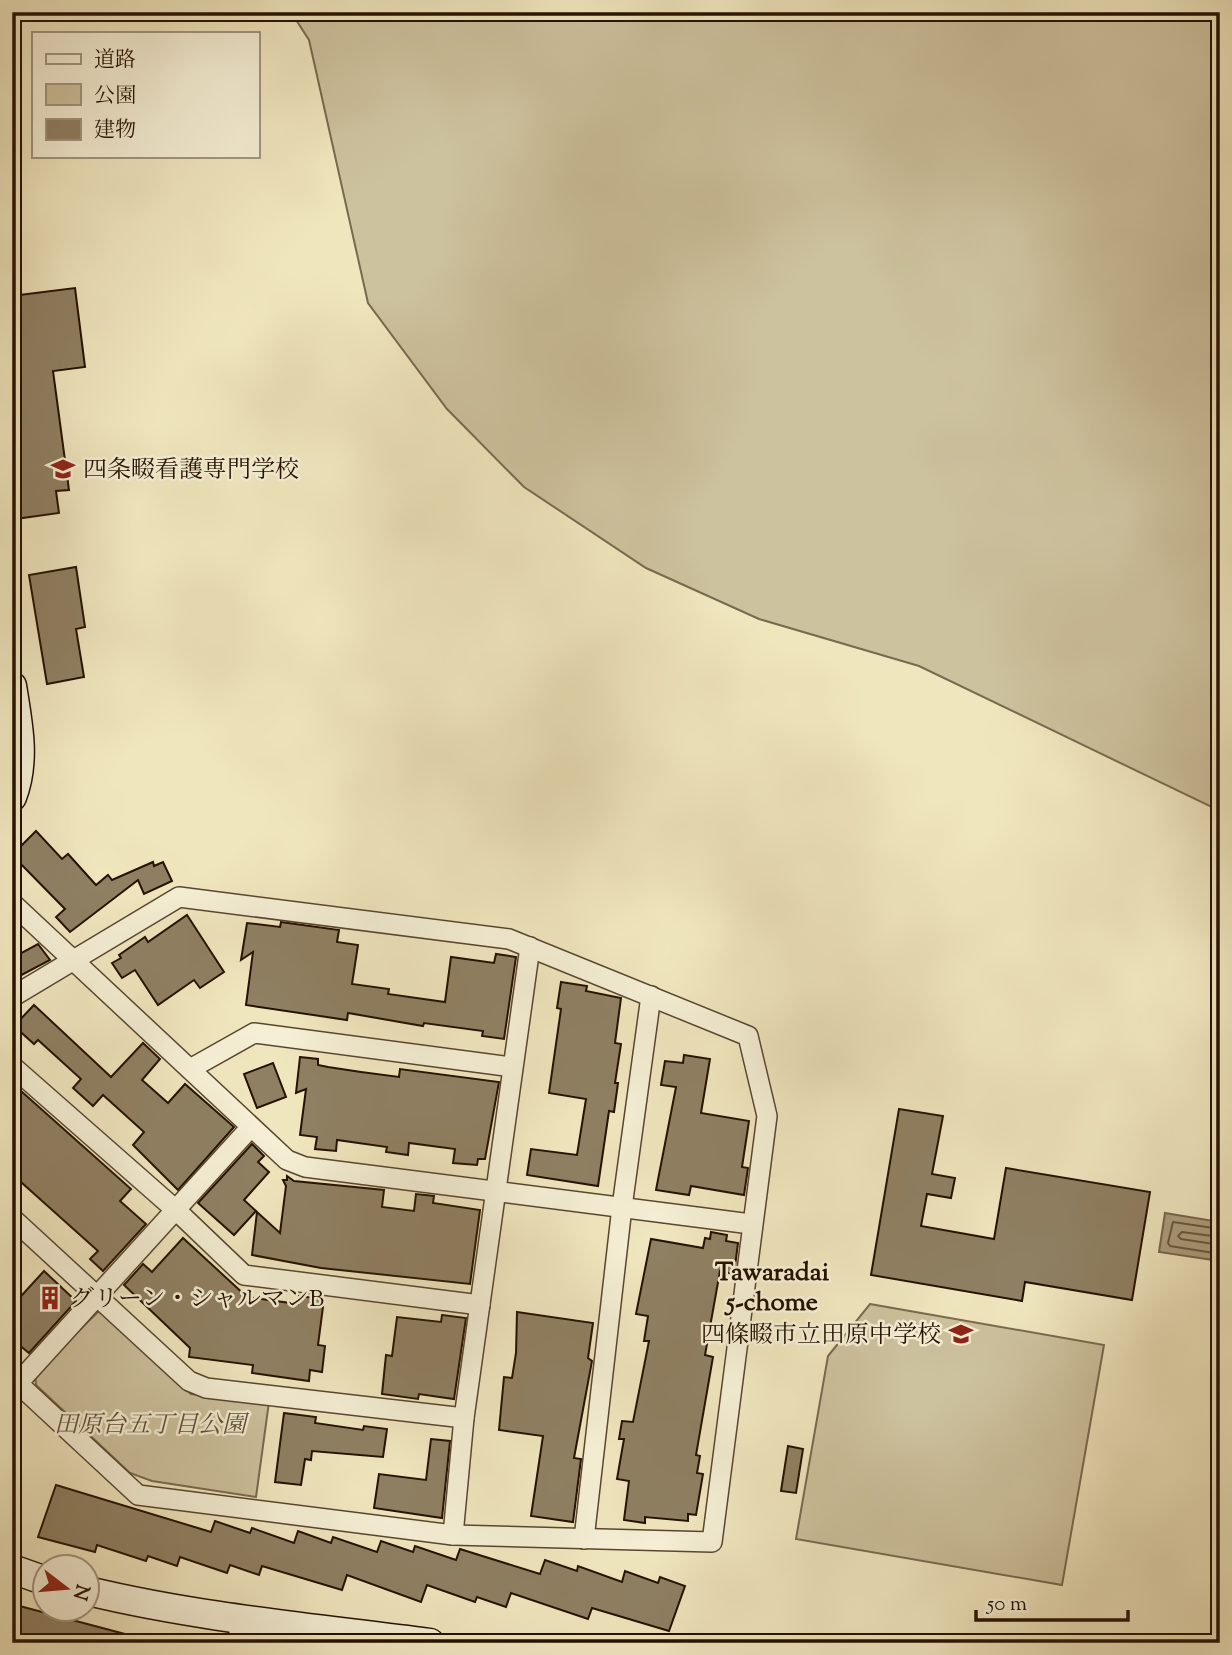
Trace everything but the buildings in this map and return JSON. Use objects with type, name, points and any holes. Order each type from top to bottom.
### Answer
[{"type":"street","points":[[12,686],[21,744],[18,782],[12,797]]},
{"type":"street","points":[[12,997],[179,897],[509,939],[748,1036],[767,1116],[712,1542],[453,1535],[138,1495],[15,1381],[177,1212],[251,1127]]},
{"type":"street","points":[[12,903],[75,959],[286,1160],[305,1167],[751,1224]]},
{"type":"street","points":[[453,1535],[464,1418],[530,947]]},
{"type":"street","points":[[584,1538],[622,1207],[651,996]]},
{"type":"street","points":[[190,1069],[254,1033],[512,1067]]},
{"type":"street","points":[[12,1066],[244,1275],[480,1305]]},
{"type":"street","points":[[12,1218],[188,1381],[206,1388],[464,1418]]},
{"type":"street","points":[[12,1569],[32,1575]]},
{"type":"street","points":[[102,1594],[240,1631],[430,1643]]},
{"type":"green space","points":[[291,12],[1220,12],[1220,811],[919,666],[759,619],[646,568],[524,487],[447,409],[368,303],[309,40]]},
{"type":"green space","points":[[870,1304],[1104,1345],[1062,1585],[796,1539],[828,1356]]},
{"type":"green space","name":"田原台五丁目公園","points":[[99,1311],[191,1394],[269,1402],[256,1497],[152,1481],[130,1473],[36,1385],[35,1373]]},
{"type":"water","points":[[1165,1213],[1220,1222],[1220,1261],[1159,1252]]},
{"type":"place","name":"四条畷看護専門学校","points":[[63,469]]},
{"type":"place","name":"グリーン・シャルマンB","points":[[50,1298]]},
{"type":"place","name":"四條畷市立田原中学校","points":[[961,1334]]},
{"type":"district","name":"Tawaradai 5-chome","points":[[772,1286]]}]
